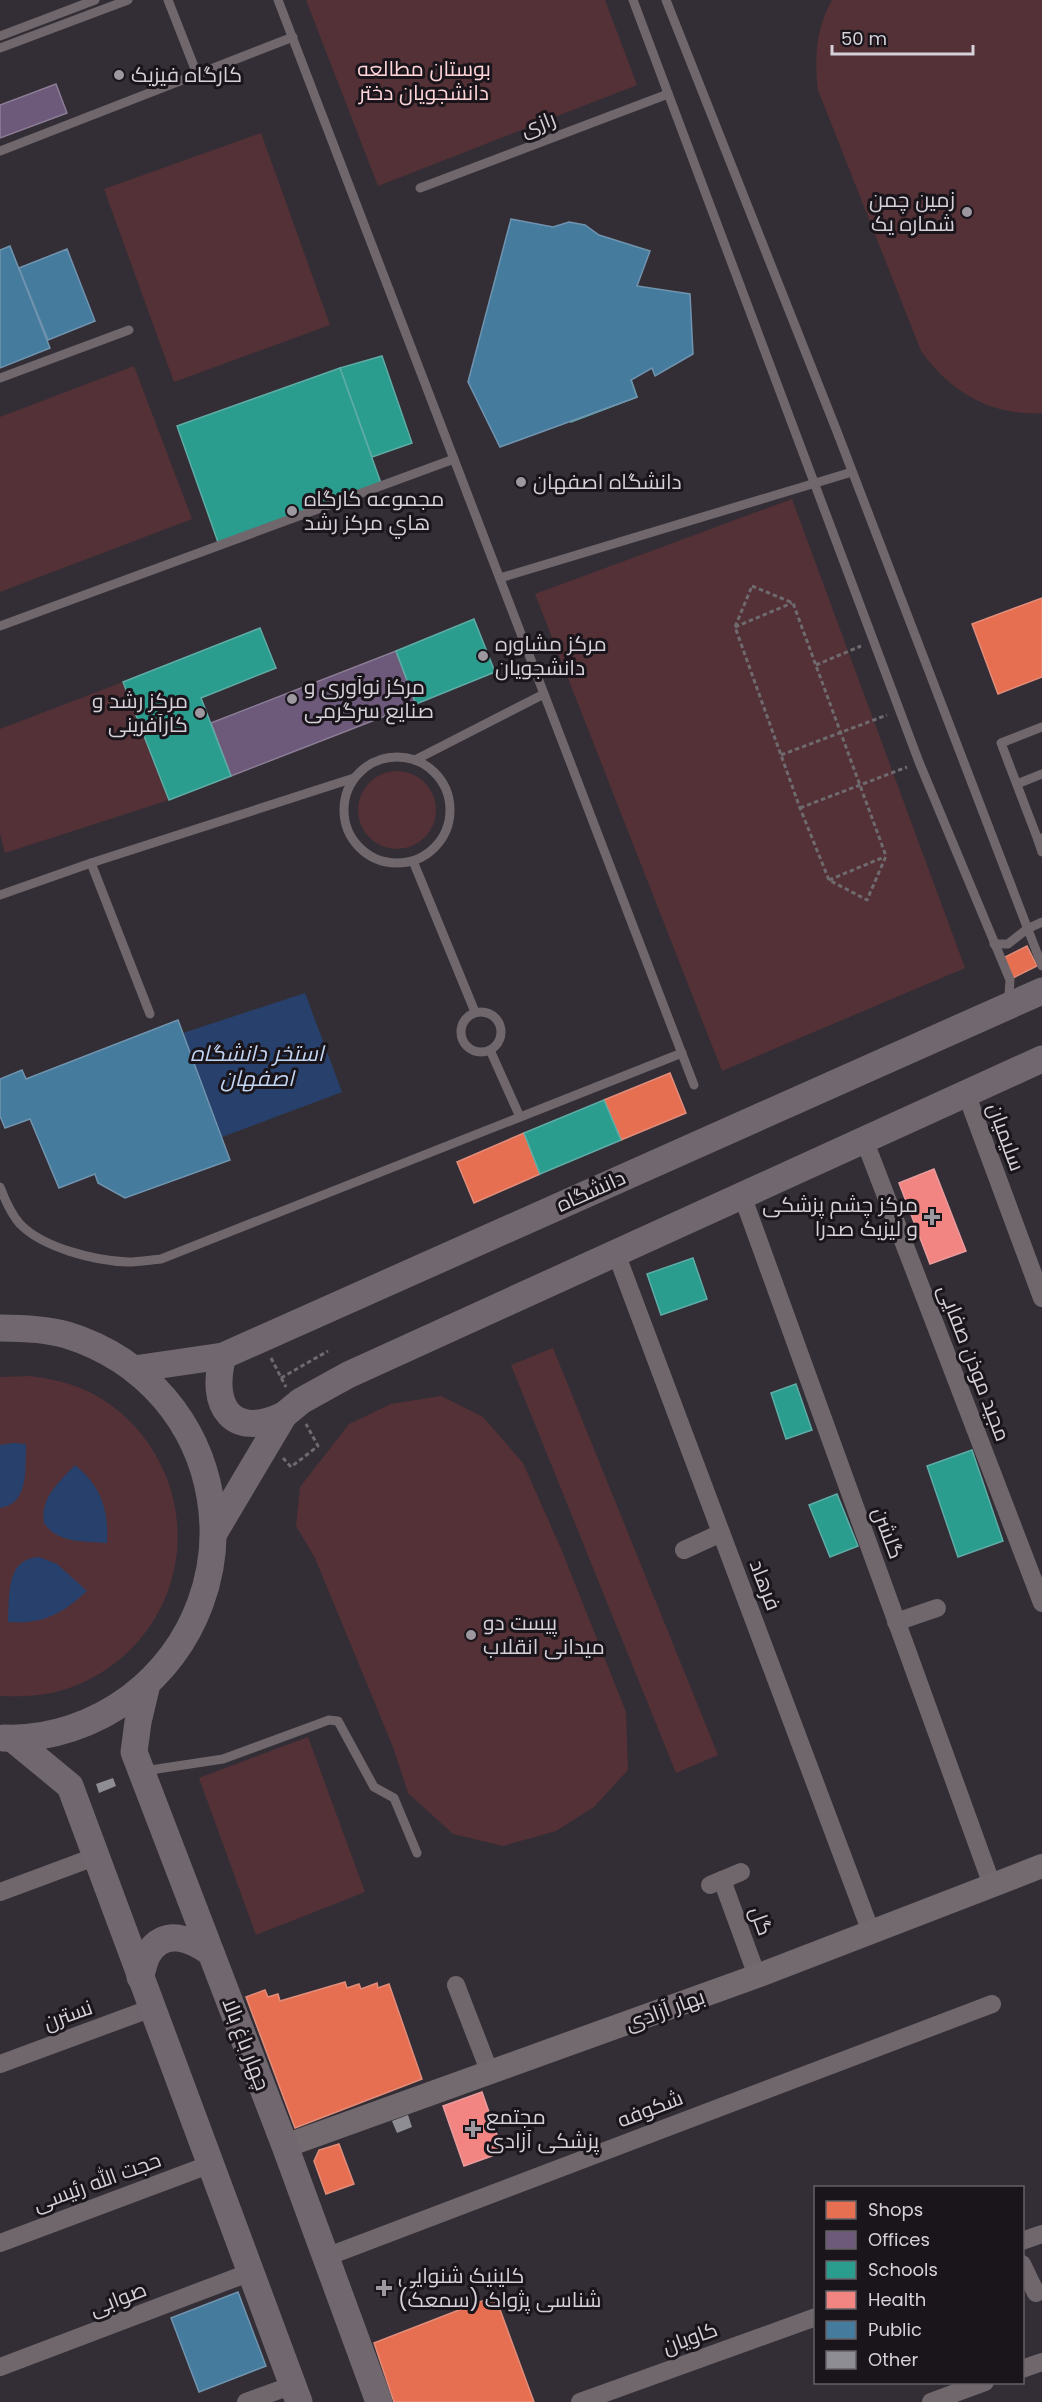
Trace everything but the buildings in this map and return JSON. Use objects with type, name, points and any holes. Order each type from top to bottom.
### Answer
[{"type":"main road","name":"دانشگاه","points":[[134,1369],[223,1356],[1042,991]]},
{"type":"main road","points":[[223,1356],[217,1381],[218,1392],[228,1415],[251,1423],[268,1423],[284,1415],[301,1401],[348,1375],[1042,1059]]},
{"type":"main road","points":[[0,1328],[30,1328],[67,1335],[102,1349],[134,1369],[162,1395],[184,1425],[197,1450],[211,1495],[214,1533],[210,1575],[196,1615],[176,1652],[147,1684],[118,1707],[85,1723],[50,1734],[6,1738]]},
{"type":"main road","points":[[214,1533],[284,1415]]},
{"type":"main road","name":"چهار باغ بالا","points":[[147,1684],[134,1752],[285,2146],[379,2402]]},
{"type":"main road","points":[[6,1738],[70,1786],[296,2393]]},
{"type":"main road","points":[[140,1977],[149,1953],[161,1942],[179,1936],[196,1942],[211,1953]]},
{"type":"street","name":"سلیمیان","points":[[966,1093],[1042,1298]]},
{"type":"street","name":"مجید موذن صفایی","points":[[864,1139],[1042,1603]]},
{"type":"street","name":"گلشن","points":[[742,1195],[992,1885]]},
{"type":"street","name":"فرهاد","points":[[616,1252],[871,1932]]},
{"type":"street","points":[[684,1550],[721,1533]]},
{"type":"street","points":[[896,1622],[937,1608]]},
{"type":"street","points":[[0,1892],[97,1856]]},
{"type":"street","name":"بهار آزادی","points":[[285,2146],[757,1976],[1042,1866]]},
{"type":"street","name":"گل","points":[[741,1872],[716,1883],[757,1976]]},
{"type":"street","points":[[456,1985],[490,2073]]},
{"type":"street","name":"شکوفه","points":[[326,2257],[992,2004]]},
{"type":"street","name":"نسترن","points":[[0,2064],[152,2008]]},
{"type":"street","name":"حجت الله رئیسی","points":[[0,2243],[211,2164]]},
{"type":"street","points":[[1024,2241],[1042,2234]]},
{"type":"street","points":[[1024,2266],[1036,2293]]},
{"type":"street","name":"صوابی","points":[[0,2367],[251,2272]]},
{"type":"street","name":"کاویان","points":[[580,2402],[814,2318]]},
{"type":"street","points":[[1024,2369],[1042,2362]]},
{"type":"street","points":[[931,2402],[980,2384]]},
{"type":"street","points":[[246,2402],[296,2393]]},
{"type":"lane","points":[[0,36],[95,0]]},
{"type":"lane","points":[[0,48],[128,0]]},
{"type":"lane","points":[[168,0],[197,74]]},
{"type":"lane","points":[[278,0],[694,1085]]},
{"type":"lane","points":[[633,0],[920,762],[1010,980],[1009,995],[1002,1007]]},
{"type":"lane","points":[[666,0],[852,472],[1042,966]]},
{"type":"lane","points":[[0,151],[293,38]]},
{"type":"lane","name":"رازی","points":[[420,188],[668,94]]},
{"type":"lane","points":[[0,378],[129,330]]},
{"type":"lane","points":[[0,626],[454,459]]},
{"type":"lane","points":[[500,578],[852,472]]},
{"type":"lane","points":[[415,760],[544,694]]},
{"type":"lane","points":[[1042,727],[1001,743],[1040,839],[1042,852]]},
{"type":"lane","points":[[401,757],[415,760],[438,776],[448,793],[450,812],[448,825],[439,842],[429,853],[413,861],[395,863],[381,861],[369,856],[354,843],[346,829],[343,812],[345,796],[354,778],[368,765],[382,759],[401,757]]},
{"type":"lane","points":[[1017,784],[1042,774]]},
{"type":"lane","points":[[0,895],[91,863],[354,778]]},
{"type":"lane","points":[[413,861],[475,1012]]},
{"type":"lane","points":[[91,863],[150,1014]]},
{"type":"lane","points":[[994,944],[1008,944],[1027,928],[1042,922]]},
{"type":"lane","points":[[475,1012],[489,1013],[500,1023],[502,1034],[499,1042],[490,1050],[474,1050],[463,1041],[461,1029],[463,1023],[475,1012]]},
{"type":"lane","points":[[490,1050],[520,1117]]},
{"type":"lane","points":[[0,1187],[6,1202],[20,1224],[42,1240],[97,1258],[129,1262],[160,1259],[682,1053]]},
{"type":"lane","points":[[142,1772],[223,1759],[329,1720],[338,1721],[374,1786],[394,1798],[417,1853]]},
{"type":"path","points":[[752,586],[793,603],[886,856],[867,900],[828,880],[735,627],[752,586]]},
{"type":"path","points":[[735,627],[793,603]]},
{"type":"path","points":[[816,665],[874,640]]},
{"type":"path","points":[[781,755],[900,710]]},
{"type":"path","points":[[800,808],[920,762]]},
{"type":"path","points":[[828,880],[886,856]]},
{"type":"path","points":[[281,1378],[328,1351]]},
{"type":"path","points":[[291,1467],[318,1446]]},
{"type":"green space","name":"بوستان مطالعه دانشجویان دختر","points":[[306,0],[605,0],[637,85],[378,186]]},
{"type":"green space","name":"زمین چمن شماره یک","points":[[832,0],[1042,0],[1042,413],[1006,410],[989,406],[973,398],[945,378],[921,351],[818,90],[816,67],[819,33]]},
{"type":"green space","points":[[261,133],[330,325],[174,382],[104,189]]},
{"type":"green space","points":[[134,366],[192,519],[0,592],[0,417]]},
{"type":"green space","points":[[792,499],[965,968],[722,1071],[535,594]]},
{"type":"green space","points":[[123,682],[169,800],[5,853],[0,833],[0,729]]},
{"type":"green space","points":[[389,771],[405,771],[419,777],[430,788],[436,802],[436,818],[430,832],[419,843],[405,849],[389,849],[375,843],[364,832],[358,818],[358,802],[364,788],[375,777]]},
{"type":"green space","points":[[553,1348],[718,1755],[676,1773],[511,1365]]},
{"type":"green space","points":[[29,1376],[60,1381],[98,1397],[118,1410],[142,1434],[166,1477],[176,1513],[177,1549],[170,1584],[156,1616],[135,1645],[106,1669],[72,1687],[45,1694],[0,1696],[0,1377]]},
{"type":"green space","name":"پیست دو میدانی انقلاب","points":[[441,1396],[483,1417],[523,1463],[562,1551],[626,1712],[628,1770],[594,1807],[556,1831],[503,1846],[453,1834],[408,1793],[393,1747],[315,1558],[296,1526],[300,1487],[349,1424],[391,1404]]},
{"type":"green space","points":[[308,1737],[365,1892],[256,1935],[199,1778]]},
{"type":"water","name":"استخر دانشگاه اصفهان","points":[[305,993],[342,1092],[222,1137],[183,1033]]},
{"type":"water","points":[[26,1444],[24,1483],[17,1499],[10,1505],[0,1508],[0,1445]]},
{"type":"water","points":[[75,1465],[91,1481],[102,1500],[105,1509],[107,1543],[64,1538],[50,1530],[44,1523],[48,1498],[57,1484]]},
{"type":"water","points":[[39,1557],[57,1564],[87,1591],[69,1606],[51,1616],[31,1621],[8,1622],[10,1591],[15,1572],[20,1564],[28,1559]]},
{"type":"place","name":"کارگاه فیزیک","points":[[119,75]]},
{"type":"place","name":"زمین چمن شماره یک","points":[[967,212]]},
{"type":"place","name":"دانشگاه اصفهان","points":[[521,482]]},
{"type":"place","name":"مجموعه کارگاه هاي مرکز رشد","points":[[292,511]]},
{"type":"place","name":"مرکز مشاوره دانشجویان","points":[[483,656]]},
{"type":"place","name":"مرکز نوآوری و صنایع سرگرمی","points":[[292,699]]},
{"type":"place","name":"مرکز رشد و کارآفرینی","points":[[200,713]]},
{"type":"place","name":"مرکز چشم پزشکی و لیزیک صدرا","points":[[932,1217]]},
{"type":"place","name":"پیست دو میدانی انقلاب","points":[[471,1635]]},
{"type":"place","name":"مجتمع پزشکی آزادی","points":[[473,2129]]},
{"type":"place","name":"کلینیک شنوایی شناسی پژواک (سمعک)","points":[[384,2288]]}]
